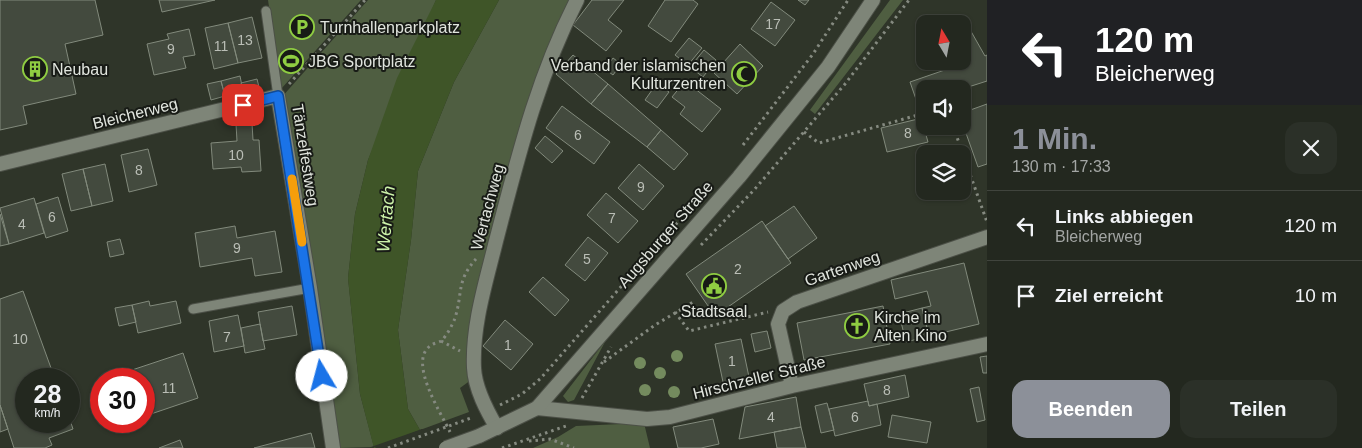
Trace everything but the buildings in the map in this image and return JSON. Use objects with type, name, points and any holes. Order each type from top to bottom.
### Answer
[{"type":"street","name":"Wertachweg","points":[[497,428],[487,412],[474,370],[477,323],[482,296],[538,88],[560,34],[577,0]]},
{"type":"street","name":"Augsburger Straße","points":[[450,444],[479,436],[537,408],[739,177],[828,67],[873,0]]},
{"type":"street","name":"Bleicherweg","points":[[0,164],[278,96]]},
{"type":"street","name":"Tänzelfestweg","points":[[278,96],[310,288],[332,448]]},
{"type":"street","name":"Gartenweg","points":[[783,311],[797,302],[987,237]]},
{"type":"street","points":[[783,311],[778,324],[792,386]]},
{"type":"street","name":"Hirschzeller Straße","points":[[537,408],[578,408],[647,418],[670,417],[792,386],[987,344]]},
{"type":"lane","points":[[266,11],[278,96]]},
{"type":"lane","points":[[193,309],[310,288]]},
{"type":"path","name":"Tänzelfestweg","points":[[278,96],[365,0]]},
{"type":"path","points":[[738,152],[813,54],[848,0]]},
{"type":"path","points":[[700,247],[845,84],[909,0]]},
{"type":"path","points":[[804,132],[819,142],[916,115]]},
{"type":"path","points":[[956,135],[987,222]]},
{"type":"path","points":[[487,412],[522,394],[540,379],[694,204]]},
{"type":"path","points":[[602,364],[675,312],[695,301]]},
{"type":"path","points":[[675,312],[689,331],[763,313],[783,311]]},
{"type":"path","points":[[450,444],[425,378],[421,362],[431,345],[441,341],[455,320]]},
{"type":"path","points":[[502,448],[564,427],[575,421],[578,408],[616,338]]},
{"type":"path","points":[[388,448],[471,418]]},
{"type":"path","points":[[523,441],[550,439],[558,446],[574,448]]},
{"type":"shaded area","name":"JBG Sportplatz","points":[[268,0],[361,0],[281,89]]},
{"type":"shaded area","points":[[368,0],[436,0],[368,160],[355,214],[348,278],[360,394],[374,447],[339,448],[281,98]]},
{"type":"shaded area","points":[[499,0],[571,0],[498,212],[471,380],[460,388],[469,412],[420,430],[408,409],[398,330],[411,240],[418,171],[454,82]]},
{"type":"shaded area","points":[[890,0],[903,0],[815,114],[810,110]]},
{"type":"shaded area","points":[[606,340],[574,400],[568,402],[563,396]]},
{"type":"shaded area","points":[[644,423],[650,448],[533,448],[558,437],[576,426]]},
{"type":"water","name":"Wertach","points":[[436,0],[499,0],[454,82],[418,171],[411,240],[398,330],[408,409],[420,430],[374,448],[360,394],[348,278],[355,214],[368,160],[397,78]]},
{"type":"pier","points":[[422,429],[434,448],[371,447]]},
{"type":"slow traffic","points":[[292,179],[302,242]]},
{"type":"place","name":"Turnhallenparkplatz","points":[[302,27]]},
{"type":"place","name":"JBG Sportplatz","points":[[291,61]]},
{"type":"place","name":"Neubau","points":[[35,69]]},
{"type":"place","name":"Verband der islamischen Kulturzentren","points":[[744,74]]},
{"type":"place","name":"Stadtsaal","points":[[714,286]]},
{"type":"place","name":"Kirche im Alten Kino","points":[[857,326]]},
{"type":"route","points":[[243,105],[278,96],[310,288],[322,376]]}]
